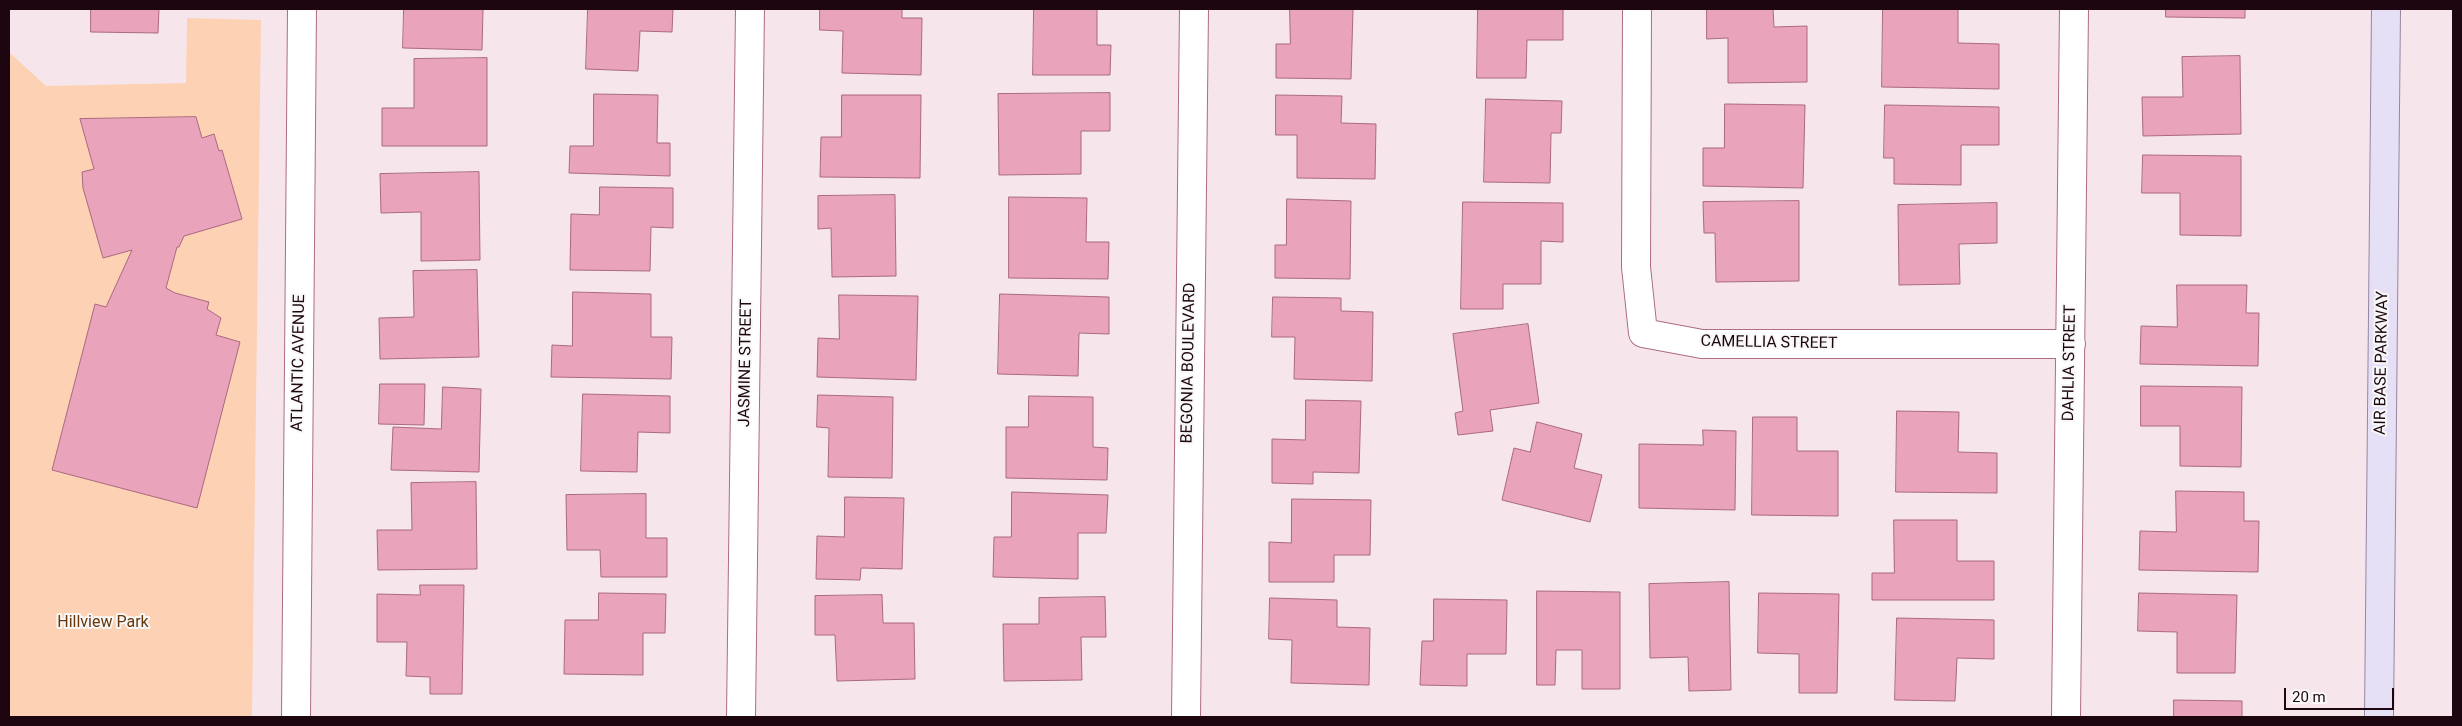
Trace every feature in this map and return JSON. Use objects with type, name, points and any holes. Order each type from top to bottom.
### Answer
[{"type":"main road","name":"AIR BASE PARKWAY","points":[[2379,717],[2386,9]]},
{"type":"street","name":"ATLANTIC AVENUE","points":[[296,717],[302,9]]},
{"type":"street","name":"JASMINE STREET","points":[[741,717],[750,9]]},
{"type":"street","name":"BEGONIA BOULEVARD","points":[[1186,717],[1194,9]]},
{"type":"street","name":"CAMELLIA STREET","points":[[1638,9],[1636,267],[1643,332],[1702,344],[2071,344]]},
{"type":"street","name":"DAHLIA STREET","points":[[2066,717],[2074,9]]},
{"type":"green space","name":"Hillview Park","points":[[187,18],[261,20],[252,717],[9,717],[9,52],[46,86],[186,83]]},
{"type":"building","points":[[91,9],[159,9],[158,33],[91,32]]},
{"type":"building","points":[[404,9],[483,9],[482,50],[403,48]]},
{"type":"building","points":[[588,9],[673,9],[672,32],[640,31],[638,71],[586,69]]},
{"type":"building","points":[[820,9],[902,9],[902,18],[922,18],[921,75],[842,73],[843,31],[820,30]]},
{"type":"building","points":[[1034,9],[1097,9],[1097,45],[1111,45],[1110,75],[1033,75]]},
{"type":"building","points":[[1290,9],[1353,9],[1351,79],[1276,78],[1276,44],[1290,44]]},
{"type":"building","points":[[1478,9],[1563,9],[1563,40],[1527,40],[1526,78],[1477,78]]},
{"type":"building","points":[[1707,9],[1773,9],[1774,27],[1807,26],[1807,82],[1728,83],[1728,38],[1707,39]]},
{"type":"building","points":[[1883,9],[1958,9],[1958,43],[1999,44],[1999,89],[1882,87]]},
{"type":"building","points":[[2166,9],[2245,9],[2245,18],[2166,17]]},
{"type":"building","points":[[2240,56],[2241,134],[2143,136],[2142,97],[2183,97],[2182,57]]},
{"type":"building","points":[[487,58],[487,146],[382,146],[382,108],[414,108],[414,59]]},
{"type":"building","points":[[1110,93],[1110,131],[1081,131],[1081,174],[999,175],[998,94]]},
{"type":"building","points":[[594,94],[658,95],[657,143],[670,143],[670,176],[569,173],[570,146],[593,146]]},
{"type":"building","points":[[842,95],[921,95],[920,178],[820,177],[821,137],[841,137]]},
{"type":"building","points":[[1276,95],[1342,96],[1341,123],[1376,124],[1375,179],[1297,178],[1297,135],[1276,135]]},
{"type":"building","points":[[1486,99],[1562,101],[1561,133],[1551,133],[1550,183],[1484,182]]},
{"type":"building","points":[[1725,104],[1805,105],[1803,188],[1703,186],[1703,148],[1724,148]]},
{"type":"building","points":[[1885,105],[1999,107],[1999,145],[1961,145],[1961,185],[1894,184],[1894,158],[1884,158]]},
{"type":"building","points":[[196,117],[202,138],[214,134],[219,151],[222,150],[242,219],[184,236],[179,247],[177,247],[166,288],[175,293],[209,302],[207,309],[221,318],[216,335],[240,342],[197,508],[52,470],[95,304],[106,307],[132,250],[103,258],[83,188],[82,172],[94,169],[80,119]]},
{"type":"building","points":[[2143,155],[2241,156],[2241,236],[2180,235],[2180,193],[2142,193]]},
{"type":"building","points":[[479,172],[480,260],[421,261],[421,212],[381,213],[380,174]]},
{"type":"building","points":[[600,187],[673,188],[673,228],[651,227],[650,271],[570,270],[571,214],[599,215]]},
{"type":"building","points":[[895,195],[896,276],[832,277],[831,228],[818,229],[818,196]]},
{"type":"building","points":[[1009,197],[1087,198],[1086,242],[1109,242],[1108,279],[1009,278]]},
{"type":"building","points":[[1287,199],[1351,201],[1350,279],[1275,278],[1275,245],[1286,245]]},
{"type":"building","points":[[1799,201],[1799,281],[1716,282],[1715,233],[1704,233],[1703,202]]},
{"type":"building","points":[[1463,202],[1563,203],[1563,242],[1541,241],[1541,284],[1503,284],[1503,309],[1461,309]]},
{"type":"building","points":[[1997,203],[1997,243],[1959,244],[1960,284],[1899,285],[1898,205]]},
{"type":"building","points":[[477,270],[479,357],[380,359],[379,318],[414,317],[413,271]]},
{"type":"building","points":[[2177,285],[2247,285],[2246,313],[2259,313],[2258,366],[2140,364],[2141,326],[2177,327]]},
{"type":"building","points":[[573,292],[651,294],[651,337],[672,337],[671,379],[551,377],[552,345],[572,346]]},
{"type":"building","points":[[1000,294],[1109,297],[1109,334],[1079,333],[1078,376],[998,374]]},
{"type":"building","points":[[839,295],[918,296],[916,380],[817,377],[818,338],[839,339]]},
{"type":"building","points":[[1273,297],[1341,298],[1341,311],[1373,312],[1372,381],[1294,379],[1295,337],[1272,337]]},
{"type":"building","points":[[1528,324],[1539,403],[1490,410],[1493,431],[1458,435],[1455,413],[1463,411],[1453,334]]},
{"type":"building","points":[[380,384],[425,384],[424,425],[379,424]]},
{"type":"building","points":[[2141,386],[2242,387],[2241,467],[2180,466],[2180,426],[2141,426]]},
{"type":"building","points":[[443,387],[481,389],[479,472],[391,470],[393,427],[441,429]]},
{"type":"building","points":[[583,394],[670,396],[670,433],[638,432],[637,472],[581,471]]},
{"type":"building","points":[[818,395],[893,397],[892,478],[828,477],[829,428],[817,427]]},
{"type":"building","points":[[1029,396],[1093,397],[1093,447],[1108,448],[1107,480],[1006,478],[1006,427],[1028,427]]},
{"type":"building","points":[[1306,400],[1361,401],[1359,473],[1313,472],[1313,484],[1272,483],[1272,439],[1305,440]]},
{"type":"building","points":[[1897,411],[1959,412],[1958,452],[1997,453],[1997,493],[1896,492]]},
{"type":"building","points":[[1753,417],[1797,417],[1797,451],[1838,451],[1838,516],[1752,515]]},
{"type":"building","points":[[1537,422],[1582,434],[1574,468],[1602,475],[1590,522],[1502,500],[1514,448],[1530,452]]},
{"type":"building","points":[[1703,430],[1736,431],[1735,510],[1639,508],[1639,444],[1703,445]]},
{"type":"building","points":[[476,482],[477,569],[378,570],[377,530],[412,530],[411,483]]},
{"type":"building","points":[[2176,491],[2244,492],[2244,521],[2259,521],[2258,572],[2139,570],[2140,531],[2176,532]]},
{"type":"building","points":[[1012,492],[1108,495],[1106,533],[1078,533],[1078,579],[993,577],[994,537],[1011,537]]},
{"type":"building","points":[[646,494],[646,538],[667,538],[667,577],[601,577],[600,550],[567,550],[566,495]]},
{"type":"building","points":[[845,497],[904,498],[902,569],[861,568],[860,580],[816,579],[817,536],[844,537]]},
{"type":"building","points":[[1292,499],[1371,500],[1370,555],[1334,555],[1334,582],[1269,582],[1269,542],[1291,543]]},
{"type":"building","points":[[1894,520],[1957,520],[1957,561],[1994,561],[1994,600],[1872,600],[1872,573],[1894,573]]},
{"type":"building","points":[[1729,582],[1731,690],[1689,691],[1688,657],[1650,658],[1649,584]]},
{"type":"building","points":[[420,585],[464,585],[462,694],[430,694],[430,677],[406,676],[407,642],[377,642],[377,594],[420,595]]},
{"type":"building","points":[[1537,591],[1620,592],[1620,689],[1582,689],[1582,650],[1556,650],[1555,685],[1537,685]]},
{"type":"building","points":[[599,593],[666,594],[665,633],[643,633],[643,675],[564,674],[565,620],[598,620]]},
{"type":"building","points":[[1759,593],[1839,594],[1837,693],[1799,693],[1799,654],[1758,653]]},
{"type":"building","points":[[2139,593],[2237,595],[2235,673],[2177,673],[2177,632],[2138,631]]},
{"type":"building","points":[[882,595],[883,623],[914,623],[915,679],[837,681],[835,635],[815,635],[815,596]]},
{"type":"building","points":[[1105,597],[1106,637],[1081,637],[1082,680],[1004,681],[1003,624],[1039,624],[1039,598]]},
{"type":"building","points":[[1270,598],[1337,600],[1337,627],[1370,628],[1369,685],[1291,683],[1292,640],[1269,639]]},
{"type":"building","points":[[1434,599],[1507,600],[1506,654],[1467,654],[1467,686],[1420,685],[1422,641],[1433,641]]},
{"type":"building","points":[[1897,618],[1994,620],[1994,659],[1957,658],[1955,701],[1895,700]]},
{"type":"building","points":[[2174,700],[2242,701],[2242,717],[2174,717]]}]
